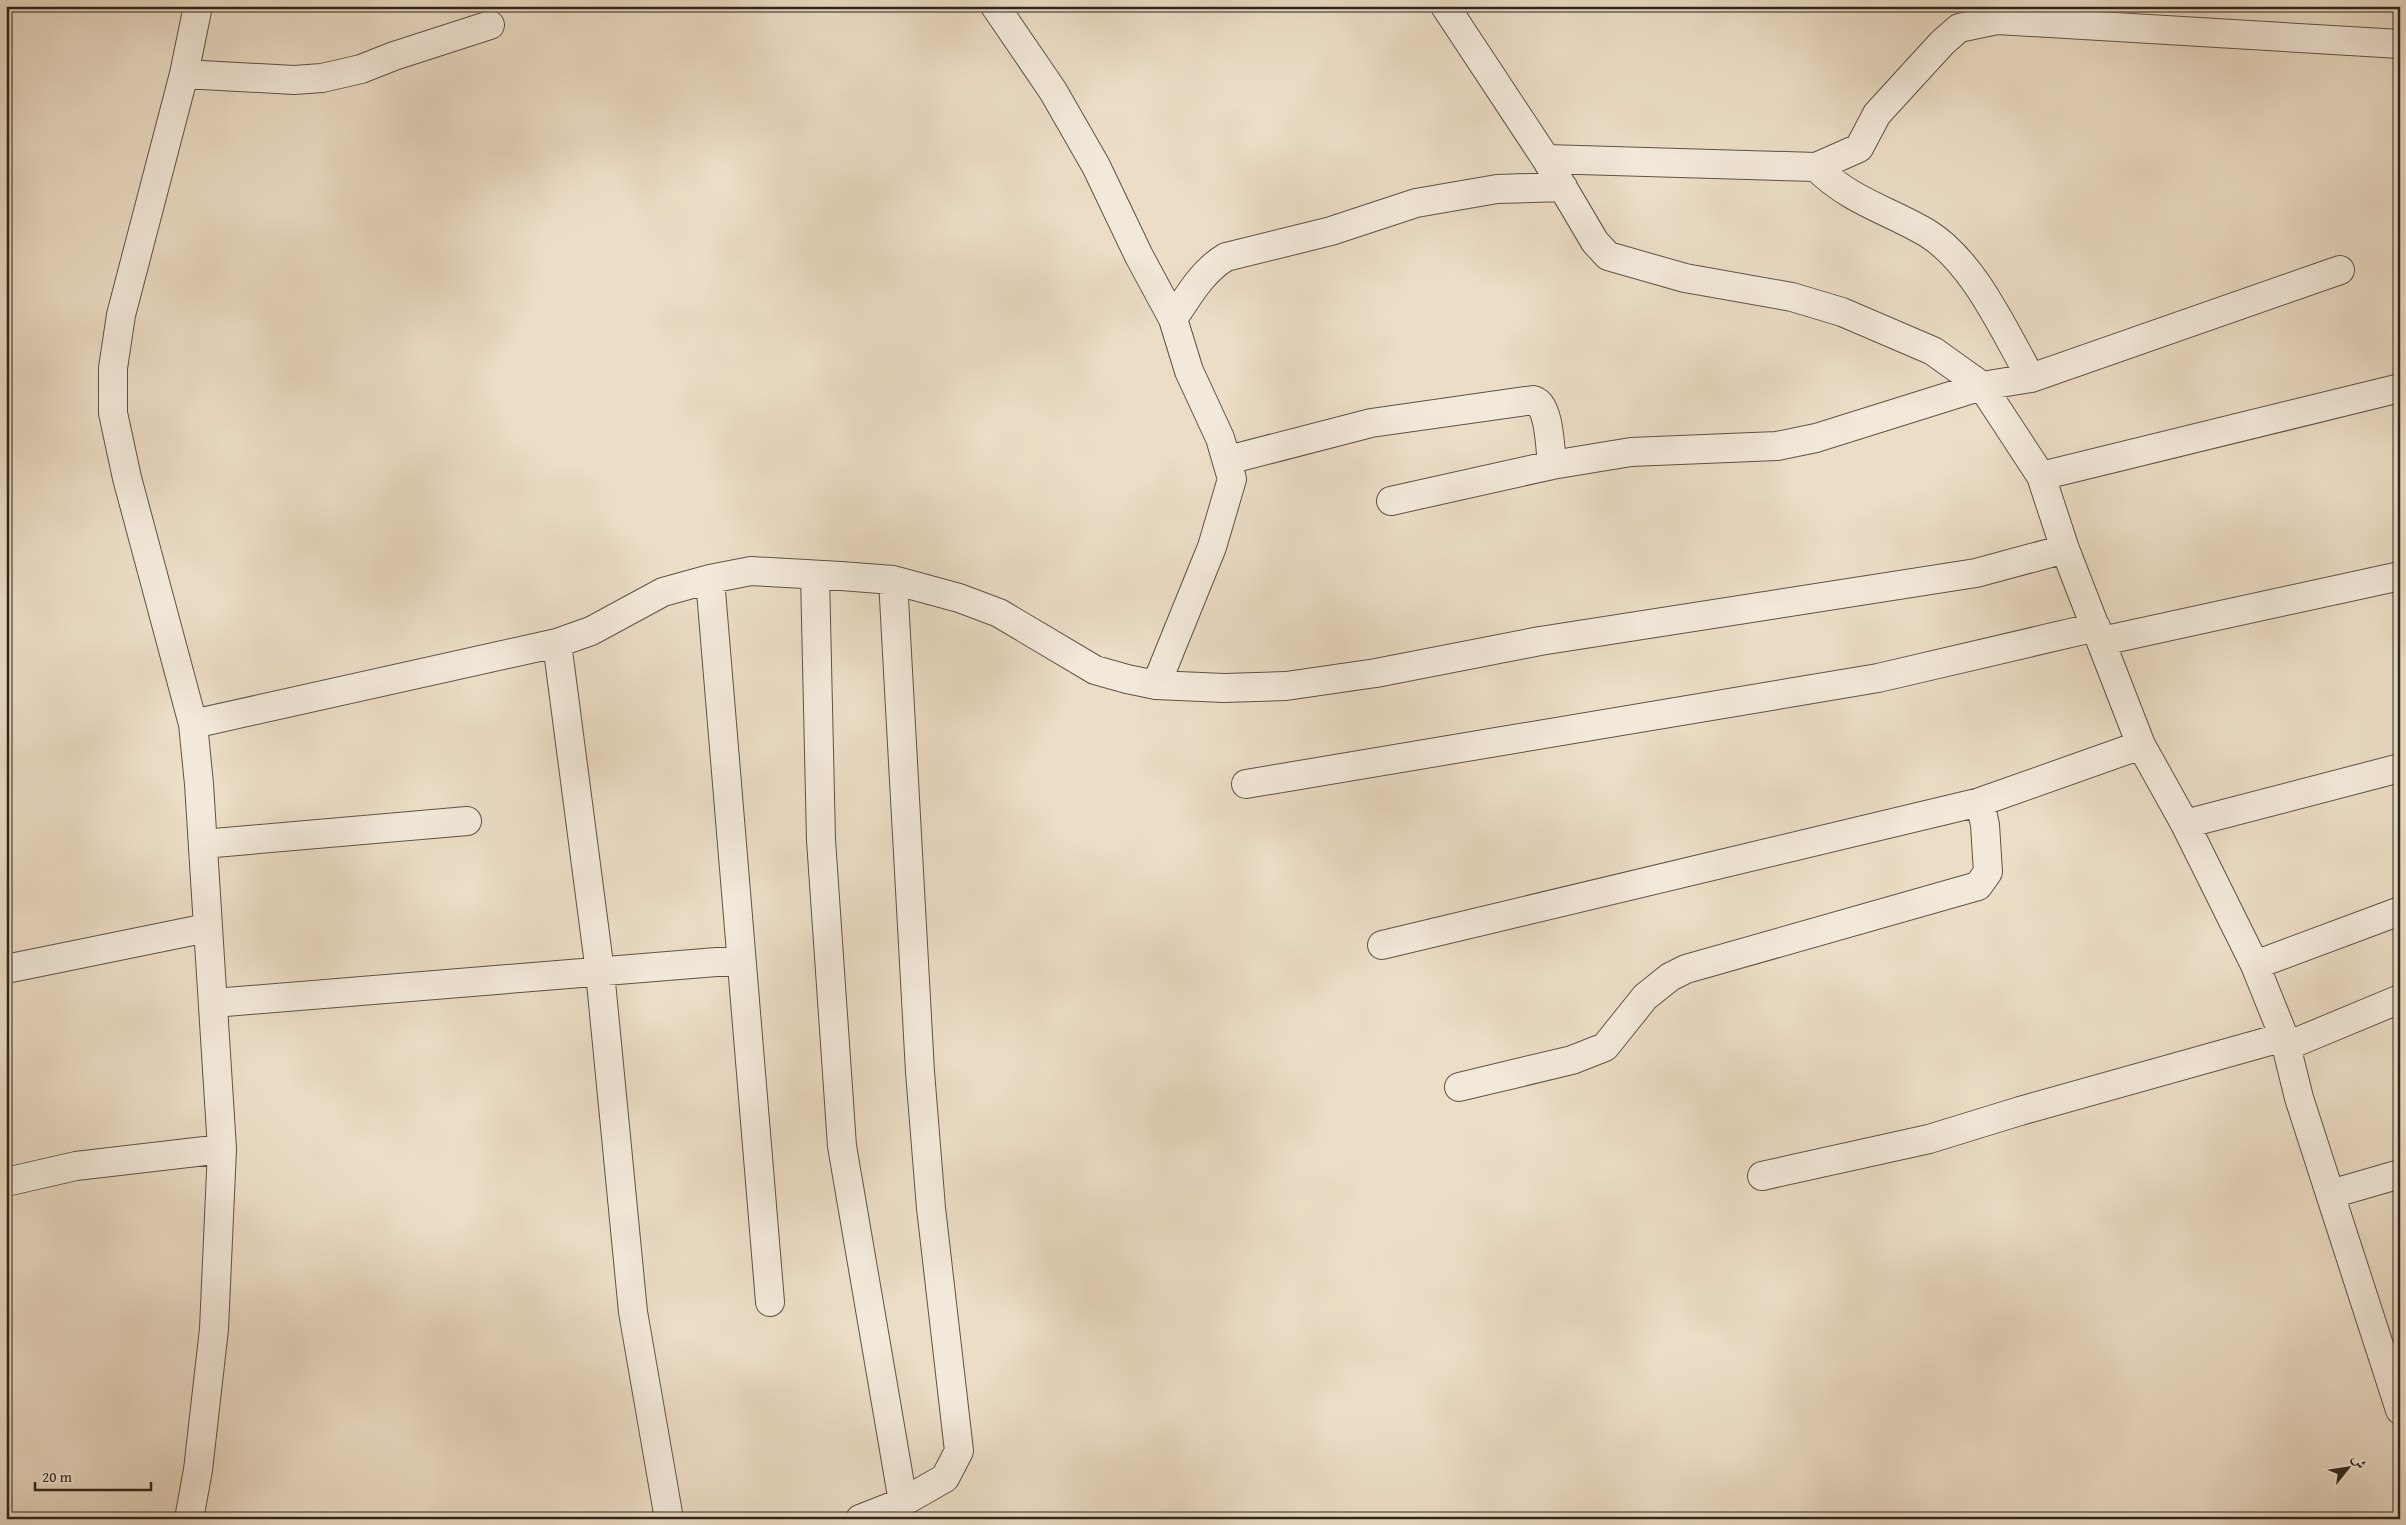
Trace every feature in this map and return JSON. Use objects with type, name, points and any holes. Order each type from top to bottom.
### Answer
[{"type":"street","points":[[189,1519],[198,1470],[214,1329],[222,1149],[214,1003],[193,724],[127,478],[113,413],[113,368],[121,315],[184,74],[198,6]]},
{"type":"street","points":[[995,6],[1053,91],[1092,158],[1139,256],[1173,319],[1189,371],[1220,438],[1228,460],[1232,479],[1223,513],[1156,685]]},
{"type":"street","points":[[1445,6],[1546,159],[1595,242],[1608,256],[1685,278],[1792,297],[1842,312],[1933,351],[1982,386],[2041,476],[2065,549],[2141,745],[2185,824],[2255,965],[2285,1042],[2299,1098],[2392,1359],[2400,1410]]},
{"type":"street","points":[[1546,159],[1816,167],[1859,148],[1877,114],[1935,50],[1959,28],[1997,20],[2400,44]]},
{"type":"street","points":[[184,74],[294,80],[322,78],[361,69],[394,56],[490,25]]},
{"type":"street","points":[[1816,167],[1834,185],[1928,234],[1957,258],[1983,296],[2030,378]]},
{"type":"street","points":[[1173,319],[1203,276],[1214,264],[1226,258],[1330,232],[1416,204],[1497,189],[1563,187]]},
{"type":"street","points":[[1391,500],[1552,465],[1631,452],[1777,446],[1816,438],[1982,386],[2030,378],[2340,270]]},
{"type":"street","points":[[2041,476],[2400,388]]},
{"type":"street","points":[[1228,460],[1371,423],[1537,400],[1545,410],[1552,465]]},
{"type":"street","points":[[193,724],[557,643],[591,631],[663,592],[710,579],[751,571],[893,580],[959,598],[1000,613],[1095,670],[1156,685],[1224,688],[1286,686],[1367,674],[1540,641],[1976,573],[2065,549]]},
{"type":"street","points":[[815,575],[821,840],[842,1146],[903,1502]]},
{"type":"street","points":[[1246,784],[1878,678],[2400,576]]},
{"type":"street","points":[[710,579],[770,1302]]},
{"type":"street","points":[[860,1519],[903,1502],[945,1478],[958,1451],[931,1208],[920,1072],[893,580]]},
{"type":"street","points":[[557,643],[600,972],[633,1312],[669,1519]]},
{"type":"street","points":[[1382,945],[1980,802],[2141,745]]},
{"type":"street","points":[[2185,824],[2400,768]]},
{"type":"street","points":[[1459,1087],[1572,1060],[1605,1047],[1645,997],[1670,977],[1686,969],[1978,886],[1988,872],[1986,824],[1980,802]]},
{"type":"street","points":[[202,844],[467,821]]},
{"type":"street","points":[[2255,965],[2400,911]]},
{"type":"street","points":[[6,969],[207,928]]},
{"type":"street","points":[[214,1003],[741,960]]},
{"type":"street","points":[[1762,1176],[1929,1139],[2020,1111],[2285,1042],[2400,999]]},
{"type":"street","points":[[6,1182],[76,1166],[222,1149]]},
{"type":"street","points":[[2332,1194],[2400,1174]]}]
